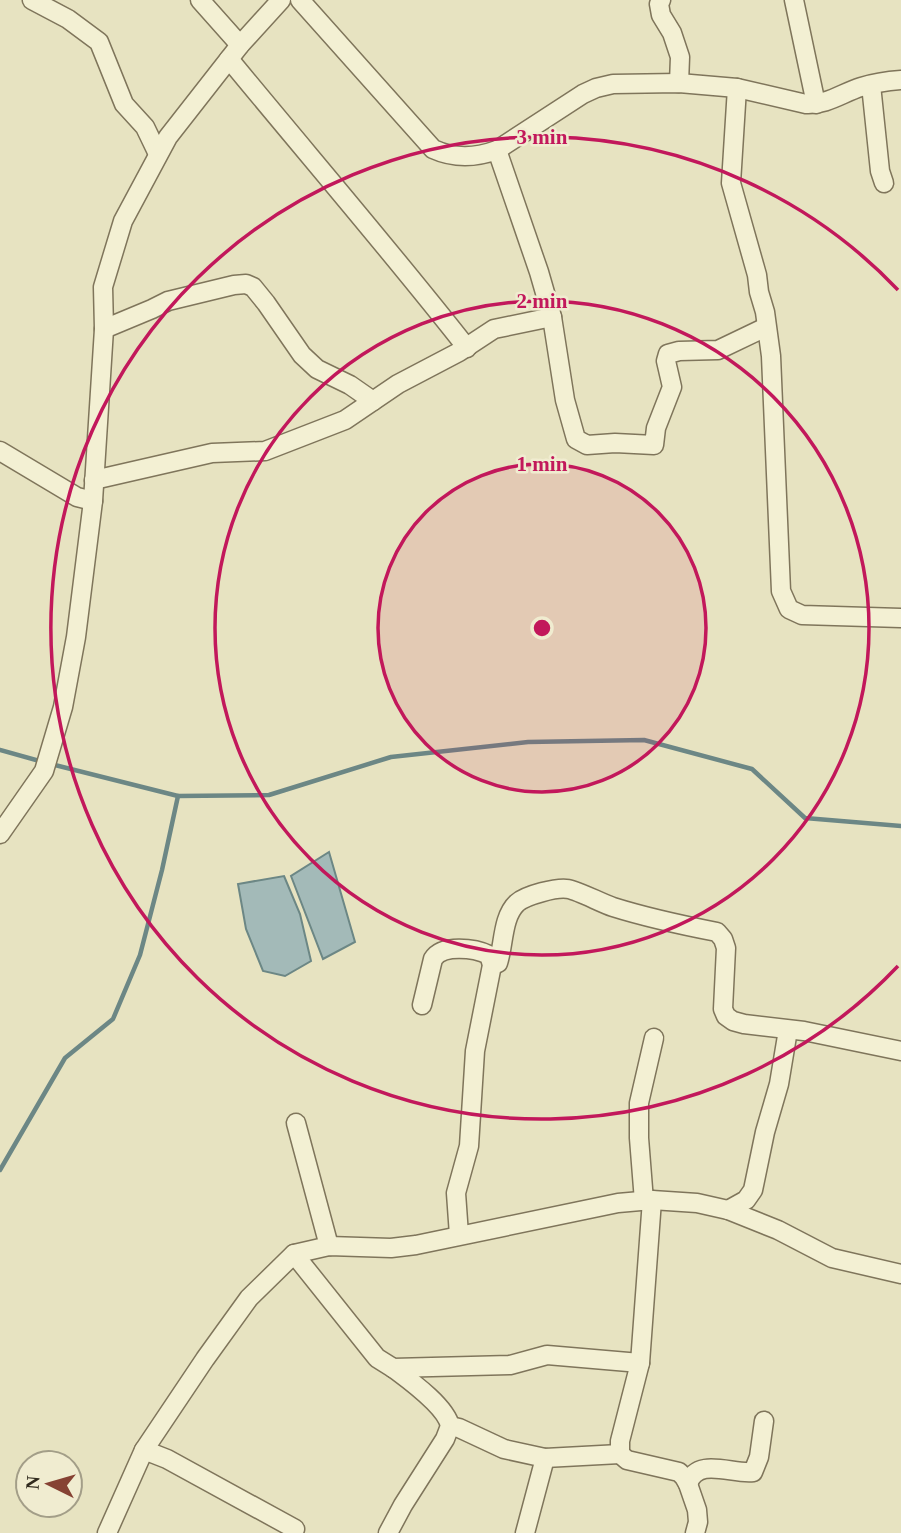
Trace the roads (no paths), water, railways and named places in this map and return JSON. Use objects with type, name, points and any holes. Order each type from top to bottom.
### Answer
[{"type":"street","points":[[32,0],[68,19],[99,42],[124,104],[145,127],[158,154]]},
{"type":"street","points":[[200,0],[293,137],[404,267],[467,348]]},
{"type":"street","points":[[0,834],[47,763],[63,707],[76,637],[93,500],[104,328],[103,287],[123,221],[168,137],[234,52],[281,0]]},
{"type":"street","points":[[300,0],[433,149],[458,157],[484,155],[498,150],[583,94],[613,84],[679,83],[737,88],[806,104],[817,104],[859,87],[901,80]]},
{"type":"street","points":[[661,0],[659,4],[662,15],[672,33],[680,57],[679,83]]},
{"type":"street","points":[[793,0],[817,104]]},
{"type":"street","points":[[871,85],[880,171],[884,183]]},
{"type":"street","points":[[737,88],[731,183],[757,275],[771,356],[781,591],[789,610],[802,615],[901,618]]},
{"type":"street","points":[[498,150],[552,317],[565,400],[576,439],[587,445],[654,445],[656,428],[672,387],[666,361],[668,354],[679,351],[718,350],[766,327]]},
{"type":"street","points":[[104,328],[167,301],[246,284],[253,287],[302,355],[317,369],[351,385],[373,401]]},
{"type":"street","points":[[94,480],[212,453],[265,450],[345,420],[398,384],[467,348],[494,329],[552,317]]},
{"type":"street","points":[[0,452],[77,497],[93,500]]},
{"type":"street","points":[[492,965],[498,963],[508,916],[517,903],[544,892],[568,889],[650,919],[717,932],[726,948],[723,1009],[726,1016],[733,1021],[815,1033],[901,1051]]},
{"type":"street","points":[[422,1005],[430,969],[437,953],[446,949],[480,951],[489,955],[492,965],[475,1051],[468,1146],[456,1193],[459,1235]]},
{"type":"street","points":[[728,1210],[746,1200],[753,1190],[765,1132],[779,1084],[788,1030]]},
{"type":"street","points":[[620,1454],[620,1441],[640,1363],[648,1200],[639,1138],[639,1103],[654,1038]]},
{"type":"street","points":[[296,1123],[329,1247]]},
{"type":"street","points":[[107,1533],[144,1450],[249,1298],[294,1254],[329,1247],[391,1248],[436,1242],[618,1203],[648,1200],[697,1203],[728,1210],[778,1230],[832,1258],[901,1274]]},
{"type":"street","points":[[294,1254],[377,1358],[432,1401],[445,1415],[450,1426],[445,1439],[388,1533]]},
{"type":"street","points":[[393,1368],[510,1364],[547,1355],[640,1363]]},
{"type":"street","points":[[688,1484],[691,1476],[702,1469],[753,1472],[759,1457],[764,1421]]},
{"type":"street","points":[[450,1426],[504,1449],[545,1458],[620,1454],[627,1460],[679,1472],[688,1484],[697,1510],[695,1533]]},
{"type":"street","points":[[144,1450],[167,1458],[295,1529]]},
{"type":"street","points":[[525,1533],[545,1458]]},
{"type":"water","points":[[329,852],[355,942],[323,959],[291,876]]},
{"type":"water","points":[[284,876],[300,914],[311,961],[285,976],[263,971],[246,929],[238,884]]},
{"type":"waterway","points":[[51,764],[178,796],[269,795],[391,757],[528,742],[644,740],[752,769],[805,818],[901,826]]},
{"type":"waterway","points":[[0,750],[43,762]]},
{"type":"waterway","points":[[0,1170],[65,1058],[113,1019],[140,955],[178,796]]}]
